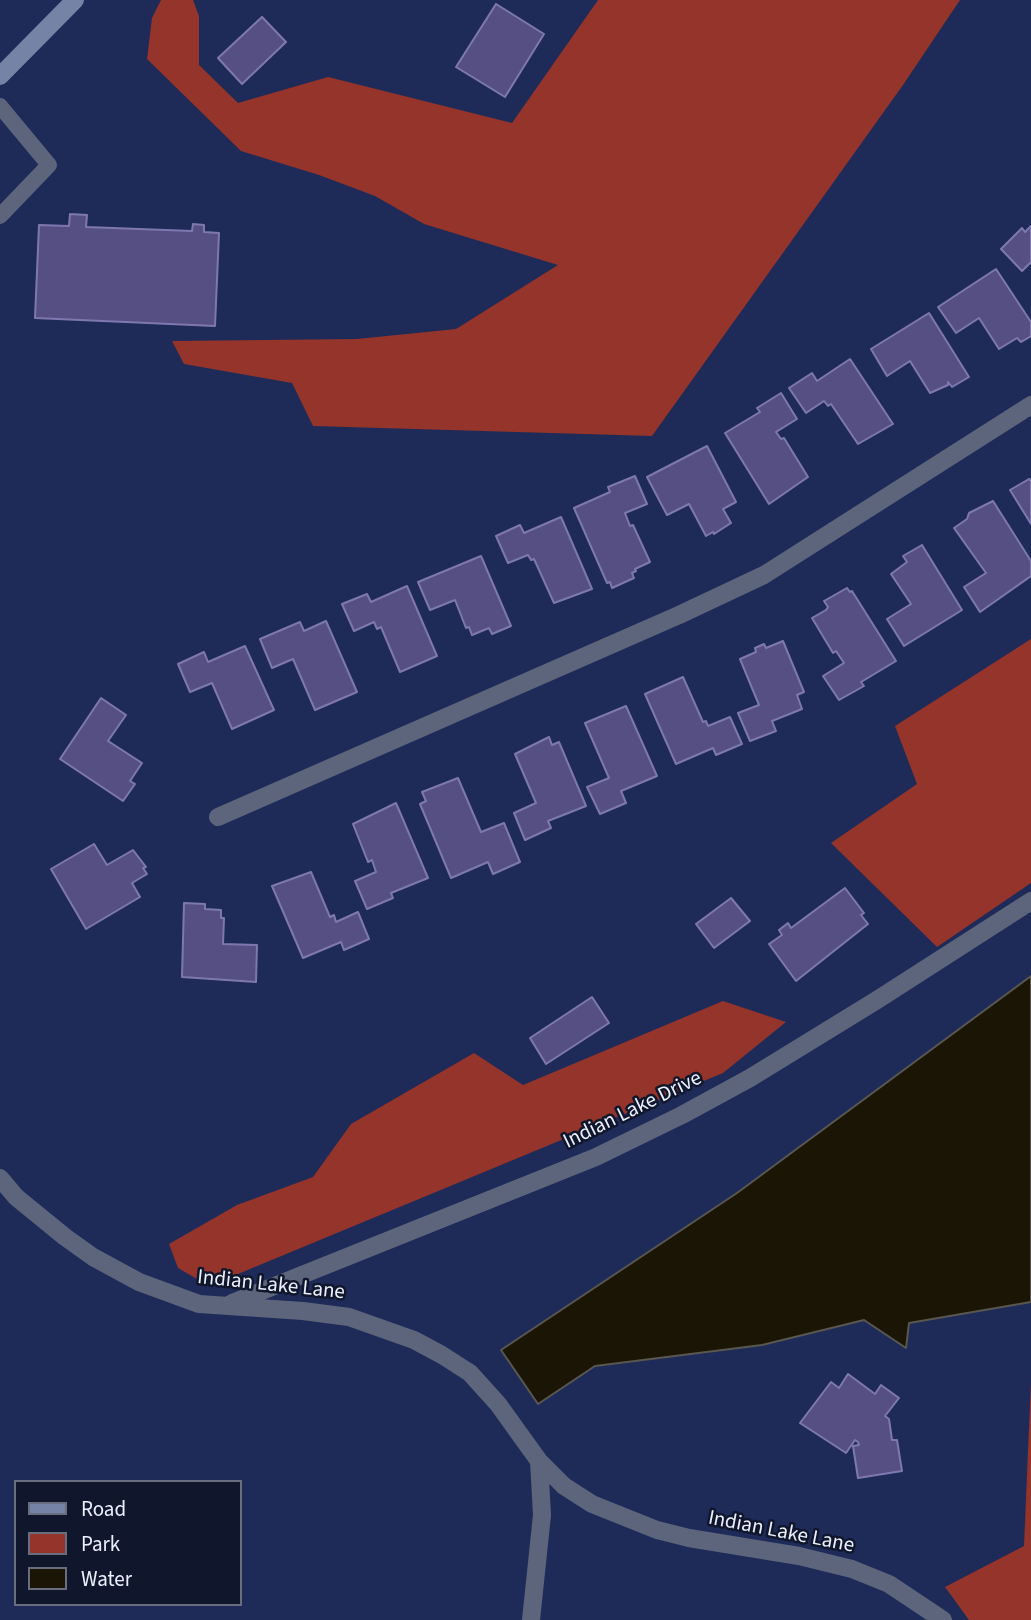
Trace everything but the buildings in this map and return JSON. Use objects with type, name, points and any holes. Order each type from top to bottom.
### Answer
[{"type":"main road","points":[[0,76],[75,0]]},
{"type":"street","points":[[218,817],[679,615],[764,575],[1031,405]]},
{"type":"street","name":"Indian Lake Drive","points":[[226,1306],[596,1157],[682,1115],[877,1000],[1031,901]]},
{"type":"street","name":"Indian Lake Lane","points":[[0,1178],[16,1197],[93,1257],[139,1282],[181,1299],[199,1304],[349,1317],[414,1340],[470,1373],[498,1404],[539,1461],[564,1486],[592,1504],[628,1520],[689,1538],[799,1556],[852,1569],[889,1584],[943,1620]]},
{"type":"street","points":[[531,1620],[542,1515],[539,1461]]},
{"type":"lane","points":[[0,106],[49,165],[0,216]]},
{"type":"green space","points":[[161,0],[193,0],[199,16],[199,65],[238,103],[328,77],[512,123],[598,0],[960,0],[903,85],[652,436],[313,426],[292,383],[184,364],[172,341],[357,339],[456,329],[558,265],[424,224],[375,196],[241,151],[147,59],[152,18]]},
{"type":"green space","points":[[1031,639],[1031,883],[937,947],[831,843],[917,784],[895,726]]},
{"type":"green space","points":[[723,1001],[786,1022],[723,1073],[209,1286],[178,1268],[169,1244],[237,1205],[313,1177],[351,1124],[474,1053],[523,1085]]},
{"type":"green space","points":[[1031,1381],[1031,1620],[969,1620],[945,1587],[1024,1546]]},
{"type":"water","points":[[1031,976],[1031,1302],[909,1323],[906,1348],[864,1320],[762,1345],[595,1366],[538,1404],[501,1350],[737,1193]]}]
